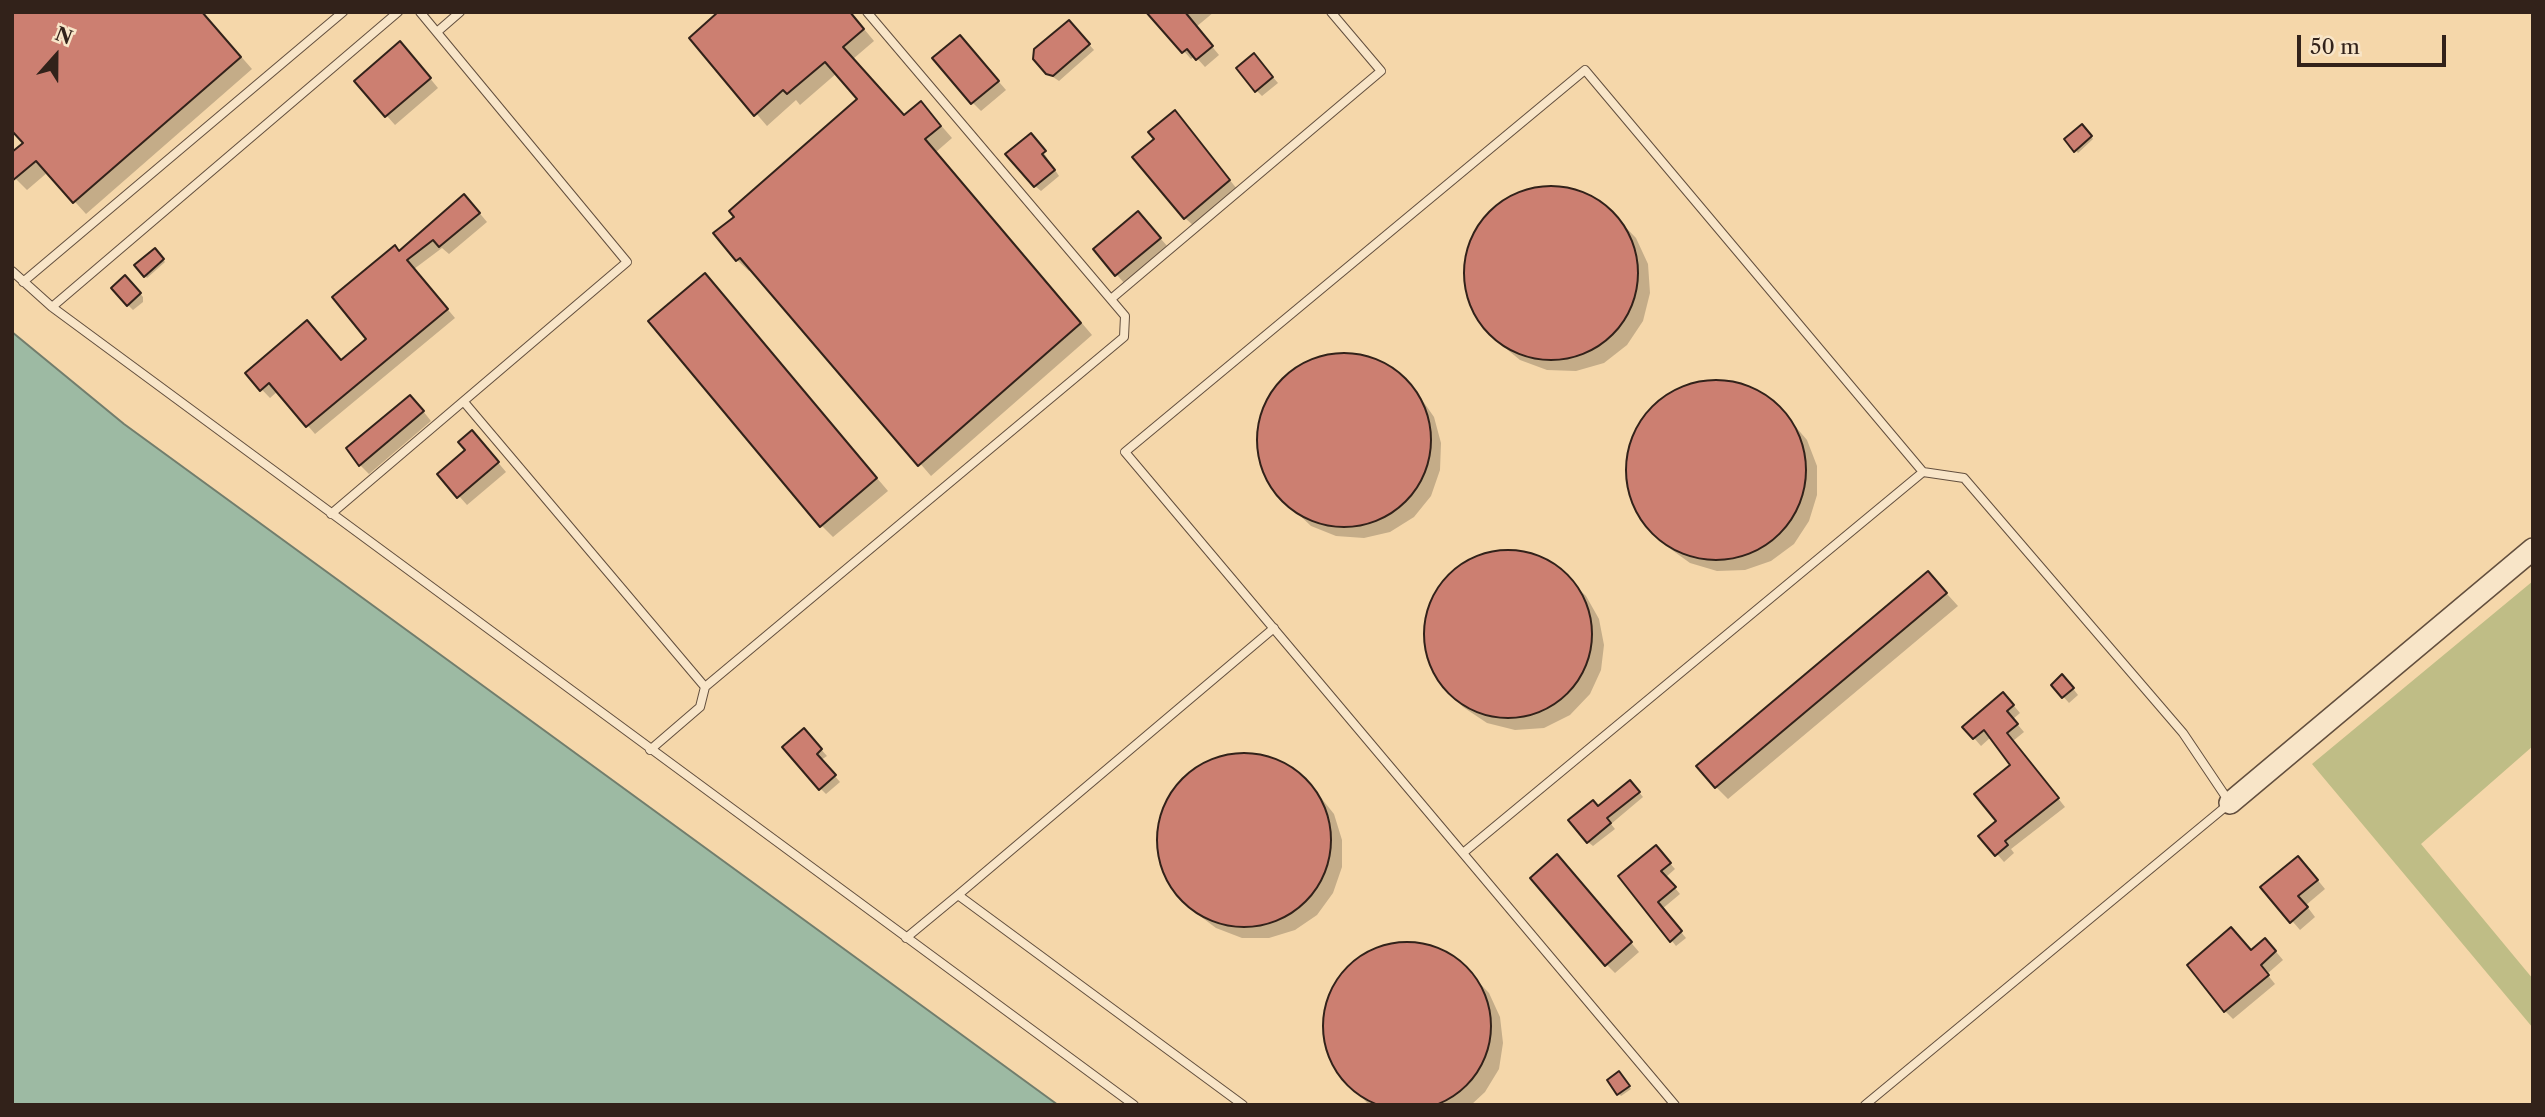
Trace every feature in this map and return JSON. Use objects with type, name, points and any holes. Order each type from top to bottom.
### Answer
[{"type":"street","points":[[2230,803],[2533,549]]},
{"type":"lane","points":[[23,282],[343,12]]},
{"type":"lane","points":[[52,307],[398,12]]},
{"type":"lane","points":[[331,514],[627,262],[420,12]]},
{"type":"lane","points":[[437,32],[460,12]]},
{"type":"lane","points":[[650,750],[700,707],[705,687],[1124,337],[1125,316],[867,12]]},
{"type":"lane","points":[[1111,299],[1381,71],[1331,12]]},
{"type":"lane","points":[[1675,1105],[1125,453],[1585,70],[1923,472],[1964,478],[2183,733],[2230,803],[1865,1105]]},
{"type":"lane","points":[[12,271],[52,307],[1134,1105]]},
{"type":"lane","points":[[464,402],[705,687]]},
{"type":"lane","points":[[1463,853],[1923,472]]},
{"type":"lane","points":[[906,938],[1273,628]]},
{"type":"lane","points":[[958,895],[1243,1105]]},
{"type":"shaded area","points":[[12,332],[124,424],[1058,1105],[12,1105]]},
{"type":"shaded area","points":[[2533,581],[2533,746],[2421,844],[2533,979],[2533,1028],[2312,764]]},
{"type":"building","points":[[12,12],[202,12],[241,57],[73,203],[36,161],[12,181],[12,152],[23,143],[12,131]]},
{"type":"building","points":[[718,12],[850,12],[864,29],[843,47],[904,115],[921,101],[941,126],[925,139],[1081,323],[918,466],[740,258],[736,261],[713,233],[734,217],[729,211],[857,99],[825,62],[787,94],[783,90],[754,116],[689,38]]},
{"type":"building","points":[[1146,12],[1185,12],[1213,46],[1196,60],[1187,49],[1182,53]]},
{"type":"building","points":[[1069,20],[1090,44],[1053,76],[1046,74],[1033,59],[1034,49]]},
{"type":"building","points":[[960,35],[999,81],[971,104],[932,58]]},
{"type":"building","points":[[400,41],[431,78],[385,117],[354,81]]},
{"type":"building","points":[[1254,53],[1273,77],[1255,92],[1236,68]]},
{"type":"building","points":[[1175,110],[1230,180],[1184,219],[1132,157],[1154,139],[1148,132]]},
{"type":"building","points":[[2082,124],[2092,136],[2074,152],[2064,139]]},
{"type":"building","points":[[1031,133],[1046,151],[1042,154],[1055,170],[1034,187],[1005,154]]},
{"type":"building","points":[[1551,186],[1584,192],[1613,211],[1632,240],[1638,273],[1632,306],[1613,335],[1584,354],[1551,360],[1518,354],[1489,335],[1470,306],[1464,273],[1470,240],[1489,211],[1518,192]]},
{"type":"building","points":[[464,194],[480,213],[439,247],[433,240],[407,260],[448,309],[306,427],[269,383],[260,391],[245,373],[307,320],[341,360],[366,339],[332,297],[395,245],[399,251]]},
{"type":"building","points":[[1138,211],[1161,238],[1115,276],[1093,249]]},
{"type":"building","points":[[155,248],[164,259],[144,277],[134,265]]},
{"type":"building","points":[[705,273],[877,478],[820,527],[648,321]]},
{"type":"building","points":[[125,275],[141,293],[127,306],[111,288]]},
{"type":"building","points":[[1344,353],[1377,360],[1405,379],[1424,407],[1431,440],[1424,473],[1405,501],[1377,520],[1344,527],[1311,520],[1283,501],[1264,473],[1257,440],[1264,407],[1283,379],[1311,360]]},
{"type":"building","points":[[1716,380],[1734,381],[1751,387],[1780,406],[1799,435],[1805,452],[1805,488],[1799,505],[1780,534],[1751,553],[1734,559],[1716,560],[1698,559],[1681,553],[1652,534],[1633,505],[1627,488],[1626,470],[1627,452],[1633,435],[1652,406],[1681,387],[1698,381]]},
{"type":"building","points":[[410,395],[424,411],[359,466],[346,448]]},
{"type":"building","points":[[472,430],[499,462],[457,498],[437,474],[465,450],[458,442]]},
{"type":"building","points":[[1508,550],[1540,556],[1568,574],[1586,602],[1592,634],[1586,666],[1568,694],[1540,712],[1508,718],[1476,712],[1448,694],[1430,666],[1424,634],[1430,602],[1448,574],[1476,556]]},
{"type":"building","points":[[1928,571],[1947,593],[1715,788],[1696,766]]},
{"type":"building","points":[[2062,674],[2074,688],[2062,698],[2051,685]]},
{"type":"building","points":[[2003,692],[2014,705],[2007,711],[2018,724],[2007,733],[2059,798],[2005,841],[2008,845],[1995,856],[1978,836],[1996,821],[1974,794],[2010,765],[1984,730],[1973,739],[1962,727]]},
{"type":"building","points":[[804,728],[822,749],[817,754],[836,775],[819,790],[782,747]]},
{"type":"building","points":[[1244,753],[1277,759],[1306,778],[1325,807],[1331,840],[1325,873],[1306,902],[1277,921],[1244,927],[1211,921],[1182,902],[1163,873],[1157,840],[1163,807],[1182,778],[1211,759]]},
{"type":"building","points":[[1630,780],[1640,792],[1607,818],[1611,823],[1587,843],[1568,820],[1593,800],[1598,806]]},
{"type":"building","points":[[1656,845],[1671,863],[1661,871],[1676,887],[1658,902],[1682,931],[1670,942],[1618,876]]},
{"type":"building","points":[[1557,854],[1632,942],[1605,966],[1530,878]]},
{"type":"building","points":[[2298,856],[2318,880],[2298,896],[2308,907],[2290,923],[2260,887]]},
{"type":"building","points":[[2231,927],[2251,950],[2265,938],[2276,951],[2261,965],[2269,975],[2224,1012],[2187,965]]},
{"type":"building","points":[[1407,942],[1439,949],[1454,956],[1466,967],[1477,979],[1484,994],[1491,1026],[1484,1058],[1477,1073],[1466,1085],[1454,1096],[1439,1103],[1407,1110],[1375,1103],[1360,1096],[1348,1085],[1337,1073],[1330,1058],[1323,1026],[1330,994],[1337,979],[1348,967],[1360,956],[1375,949]]},
{"type":"building","points":[[1619,1071],[1630,1086],[1617,1095],[1607,1080]]}]
